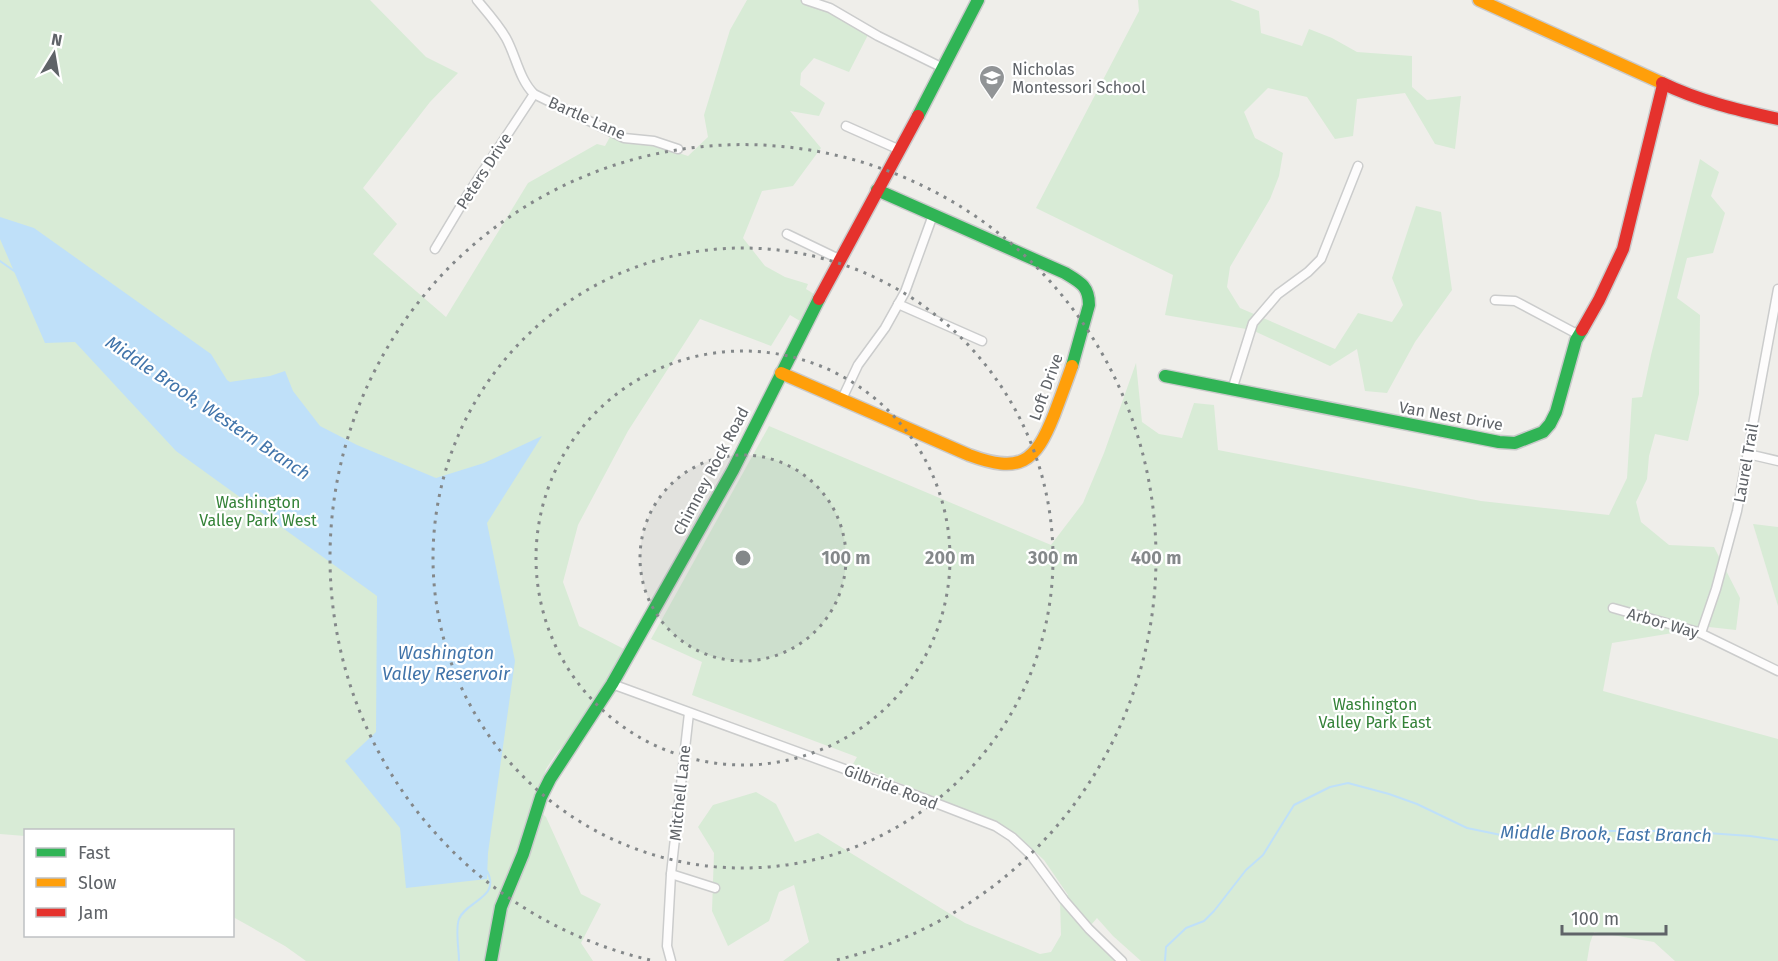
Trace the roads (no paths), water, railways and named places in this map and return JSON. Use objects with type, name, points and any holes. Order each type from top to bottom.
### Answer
[{"type":"street","name":"Bartle Lane","points":[[477,0],[507,40],[525,81],[534,94],[624,138],[654,141],[678,149]]},
{"type":"street","points":[[806,0],[830,8],[878,36],[943,68]]},
{"type":"street","name":"Chimney Rock Road","points":[[491,961],[501,908],[523,854],[541,797],[550,779],[612,684],[733,470],[839,259],[900,150],[978,0]]},
{"type":"street","points":[[1479,0],[1663,85],[1705,101],[1778,119]]},
{"type":"street","name":"Van Nest Drive","points":[[1165,376],[1499,442],[1515,443],[1543,432],[1556,412],[1565,375],[1579,334],[1599,300],[1623,249],[1663,85]]},
{"type":"street","name":"Peters Drive","points":[[435,249],[534,94]]},
{"type":"street","points":[[846,126],[900,150]]},
{"type":"street","points":[[1232,390],[1253,323],[1278,294],[1308,272],[1321,258],[1358,166]]},
{"type":"street","name":"Loft Drive","points":[[781,373],[955,448],[998,464],[1025,459],[1037,451],[1047,432],[1085,324],[1089,308],[1089,294],[1084,285],[1065,273],[877,190]]},
{"type":"street","points":[[842,399],[858,365],[885,328],[905,292],[933,215]]},
{"type":"street","points":[[787,234],[839,259]]},
{"type":"street","name":"Laurel Trail","points":[[1701,633],[1732,533],[1778,289]]},
{"type":"street","points":[[1495,300],[1515,301],[1579,334]]},
{"type":"street","points":[[898,304],[982,341]]},
{"type":"street","points":[[1748,454],[1778,461]]},
{"type":"street","name":"Arbor Way","points":[[1613,608],[1701,633],[1778,670]]},
{"type":"street","name":"Gilbride Road","points":[[612,684],[995,826],[1012,837],[1030,854],[1064,900],[1089,929],[1122,961]]},
{"type":"street","name":"Mitchell Lane","points":[[671,961],[667,946],[671,874],[689,712]]},
{"type":"street","points":[[671,874],[715,888]]},
{"type":"water","name":"Washington Valley Reservoir","points":[[0,217],[34,228],[211,354],[230,382],[270,376],[285,371],[293,391],[320,426],[357,445],[436,478],[484,463],[542,436],[487,523],[515,661],[488,853],[487,879],[406,888],[400,828],[345,761],[376,732],[377,596],[176,451],[75,342],[45,343],[0,239]]},
{"type":"waterway","name":"Middle Brook, Western Branch","points":[[0,261],[17,273]]},
{"type":"waterway","name":"Middle Brook, East Branch","points":[[1165,961],[1166,947],[1186,928],[1204,921],[1214,911],[1246,870],[1263,855],[1294,805],[1330,787],[1348,783],[1417,804],[1467,828],[1501,835],[1533,831],[1679,831],[1778,840]]},
{"type":"waterway","name":"Middle Brook, Western Branch","points":[[459,961],[457,934],[459,919],[490,887],[487,871]]},
{"type":"place","name":"Nicholas Montessori School","points":[[992,101]]},
{"type":"park label","name":"Washington Valley Park West","points":[[258,511]]},
{"type":"park label","name":"Washington Valley Park East","points":[[1375,713]]}]
